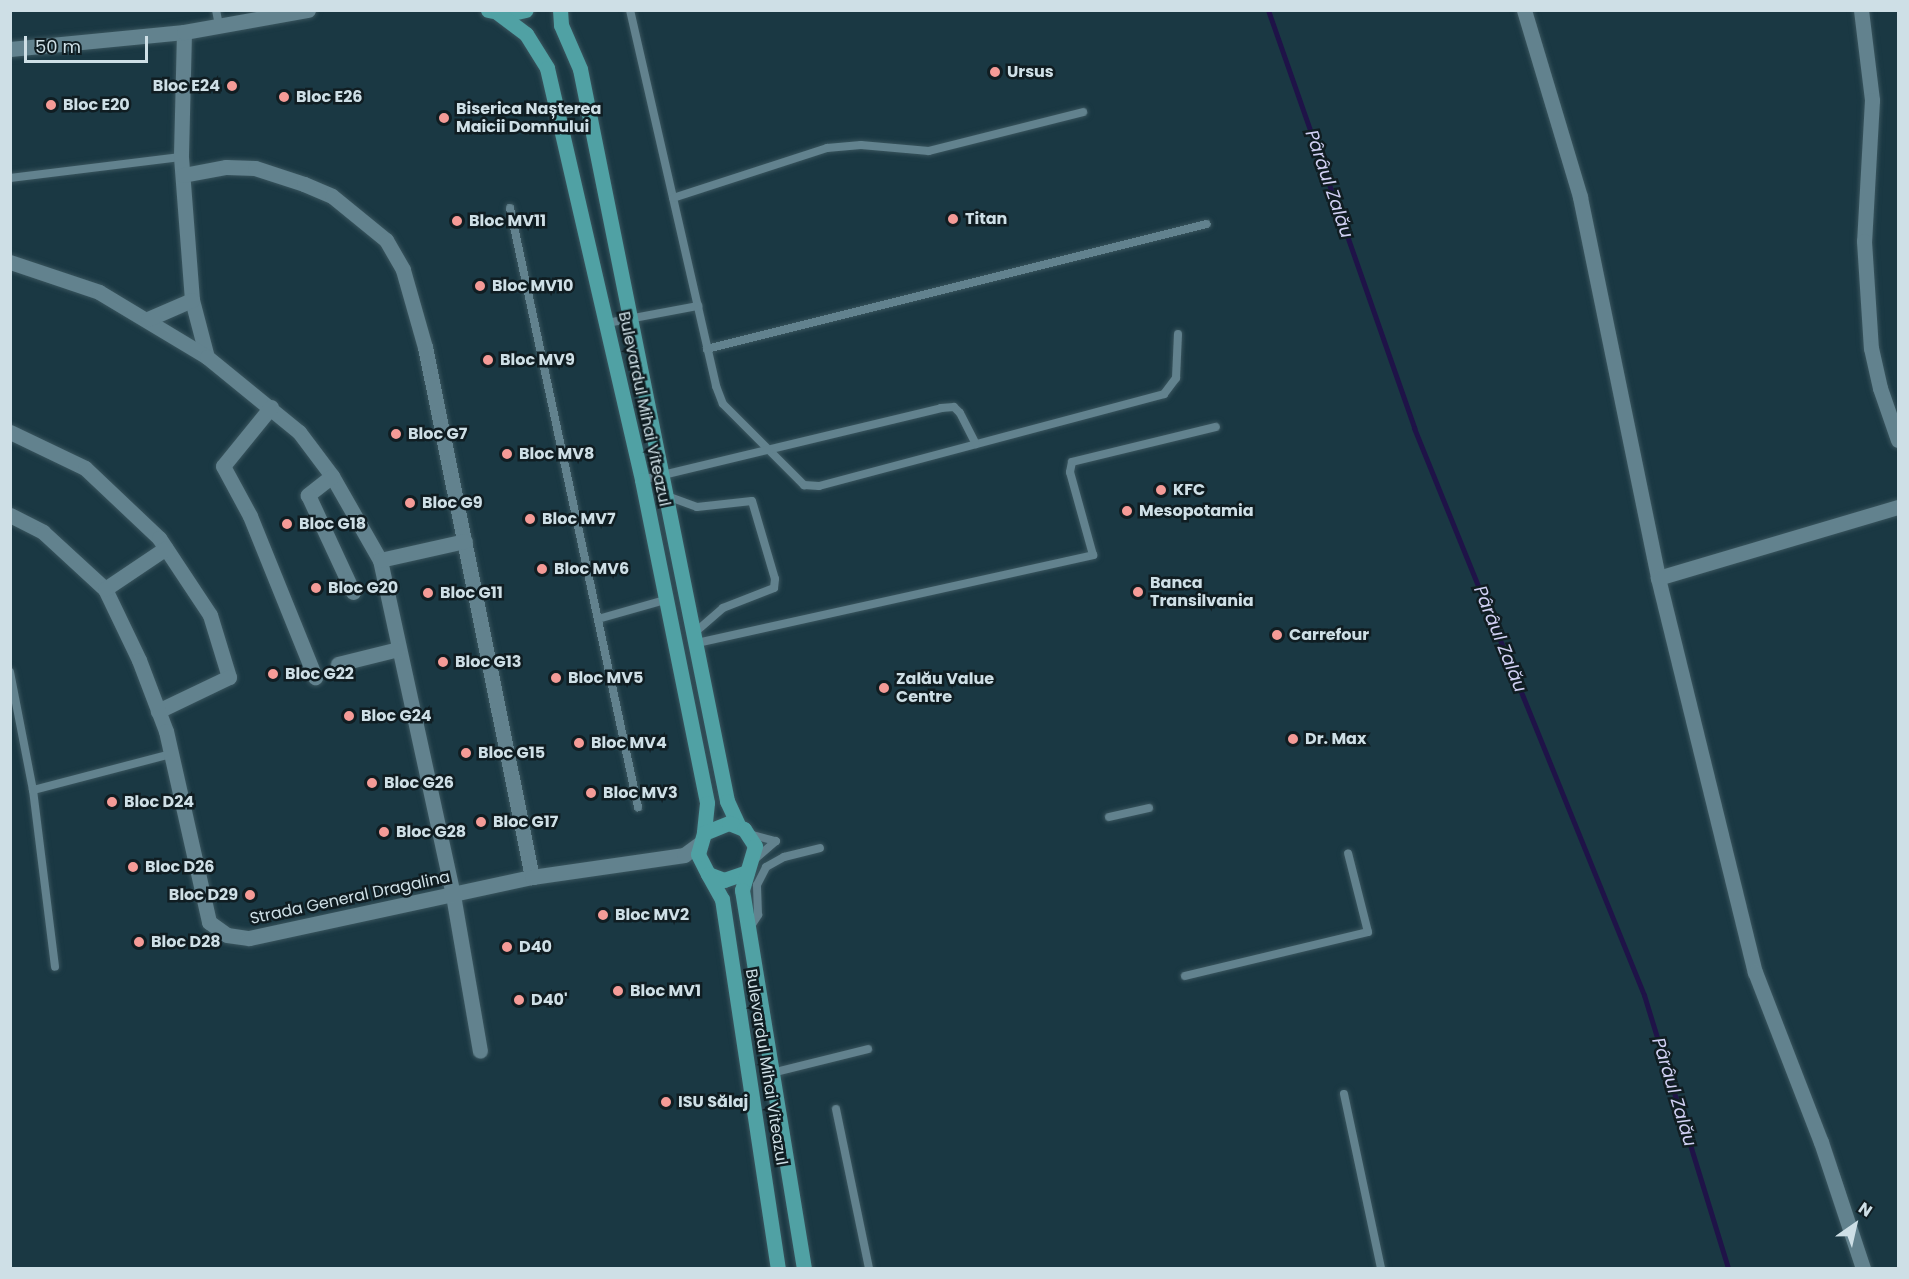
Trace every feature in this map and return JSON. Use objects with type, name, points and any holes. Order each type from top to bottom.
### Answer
[{"type":"main road","points":[[493,12],[526,10]]},
{"type":"main road","name":"Bulevardul Mihai Viteazul","points":[[560,10],[561,25],[580,69],[727,801],[755,846],[742,890],[804,1269]]},
{"type":"main road","name":"Bulevardul Mihai Viteazul","points":[[493,12],[526,34],[538,48],[547,68],[607,322],[642,480],[706,802],[702,839],[705,869],[722,898],[778,1269]]},
{"type":"main road","points":[[702,839],[720,824],[744,830]]},
{"type":"main road","points":[[705,869],[724,880],[750,866]]},
{"type":"main road","points":[[757,1128],[781,1124]]},
{"type":"street","points":[[10,50],[184,32],[308,10]]},
{"type":"street","points":[[1524,10],[1580,197],[1659,578],[1755,972],[1821,1142],[1863,1269]]},
{"type":"street","points":[[1861,10],[1872,100],[1864,241],[1871,348],[1880,388],[1899,440]]},
{"type":"street","points":[[184,32],[181,158],[192,300],[207,357]]},
{"type":"street","points":[[183,175],[226,167],[255,168],[332,196],[386,240],[403,270],[425,346],[532,877]]},
{"type":"street","points":[[10,262],[99,292],[148,319],[207,357],[299,432],[332,476],[381,560],[398,649],[453,895],[480,1051]]},
{"type":"street","points":[[148,319],[192,300]]},
{"type":"street","points":[[271,407],[223,466],[254,526],[315,677]]},
{"type":"street","points":[[10,432],[85,468],[166,548],[210,615],[229,677],[158,711]]},
{"type":"street","points":[[332,476],[308,495],[353,592]]},
{"type":"street","points":[[1659,578],[1899,507]]},
{"type":"street","name":"Strada General Dragalina","points":[[10,515],[43,532],[105,589],[139,660],[158,711],[171,754],[209,922],[227,935],[249,938],[532,877],[684,855],[702,839]]},
{"type":"street","points":[[381,560],[465,541]]},
{"type":"street","points":[[105,589],[166,548]]},
{"type":"street","points":[[338,664],[398,649]]},
{"type":"street","points":[[684,855],[705,869]]},
{"type":"lane","points":[[216,10],[219,26]]},
{"type":"lane","points":[[630,10],[707,349],[723,404],[765,450],[804,485],[819,486],[1164,394],[1176,378],[1178,334]]},
{"type":"lane","points":[[673,198],[827,148],[861,145],[929,151],[1083,111]]},
{"type":"lane","points":[[10,178],[181,158]]},
{"type":"lane","points":[[510,208],[638,807]]},
{"type":"lane","points":[[707,349],[1207,224]]},
{"type":"lane","points":[[607,322],[698,306]]},
{"type":"lane","points":[[642,480],[954,407],[976,444]]},
{"type":"lane","points":[[696,638],[1093,555],[1070,472],[1072,462],[1216,428]]},
{"type":"lane","points":[[667,496],[697,507],[752,501],[776,579],[774,588],[723,608],[696,638]]},
{"type":"lane","points":[[598,619],[665,600]]},
{"type":"lane","points":[[10,672],[33,790],[55,967]]},
{"type":"lane","points":[[33,790],[171,754]]},
{"type":"lane","points":[[1109,817],[1149,808]]},
{"type":"lane","points":[[744,830],[776,841],[750,866]]},
{"type":"lane","points":[[749,929],[758,915],[757,885],[766,867],[784,856],[820,848]]},
{"type":"lane","points":[[1185,976],[1368,932],[1348,853]]},
{"type":"lane","points":[[772,1073],[868,1049]]},
{"type":"lane","points":[[1344,1094],[1381,1269]]},
{"type":"lane","points":[[836,1109],[869,1269]]},
{"type":"waterway","name":"Pârâul Zalău","points":[[1268,10],[1414,428],[1644,995],[1728,1268]]},
{"type":"place","name":"Ursus","points":[[995,72]]},
{"type":"place","name":"Bloc E24","points":[[232,86]]},
{"type":"place","name":"Bloc E26","points":[[284,97]]},
{"type":"place","name":"Bloc E20","points":[[51,105]]},
{"type":"place","name":"Biserica Nașterea Maicii Domnului","points":[[444,118]]},
{"type":"place","name":"Titan","points":[[953,219]]},
{"type":"place","name":"Bloc MV11","points":[[457,221]]},
{"type":"place","name":"Bloc MV10","points":[[480,286]]},
{"type":"place","name":"Bloc MV9","points":[[488,360]]},
{"type":"place","name":"Bloc G7","points":[[396,434]]},
{"type":"place","name":"Bloc MV8","points":[[507,454]]},
{"type":"place","name":"KFC","points":[[1161,490]]},
{"type":"place","name":"Bloc G9","points":[[410,503]]},
{"type":"place","name":"Mesopotamia","points":[[1127,511]]},
{"type":"place","name":"Bloc MV7","points":[[530,519]]},
{"type":"place","name":"Bloc G18","points":[[287,524]]},
{"type":"place","name":"Bloc MV6","points":[[542,569]]},
{"type":"place","name":"Bloc G20","points":[[316,588]]},
{"type":"place","name":"Banca Transilvania","points":[[1138,592]]},
{"type":"place","name":"Bloc G11","points":[[428,593]]},
{"type":"place","name":"Carrefour","points":[[1277,635]]},
{"type":"place","name":"Bloc G13","points":[[443,662]]},
{"type":"place","name":"Bloc G22","points":[[273,674]]},
{"type":"place","name":"Bloc MV5","points":[[556,678]]},
{"type":"place","name":"Zalău Value Centre","points":[[884,688]]},
{"type":"place","name":"Bloc G24","points":[[349,716]]},
{"type":"place","name":"Dr. Max","points":[[1293,739]]},
{"type":"place","name":"Bloc MV4","points":[[579,743]]},
{"type":"place","name":"Bloc G15","points":[[466,753]]},
{"type":"place","name":"Bloc G26","points":[[372,783]]},
{"type":"place","name":"Bloc MV3","points":[[591,793]]},
{"type":"place","name":"Bloc D24","points":[[112,802]]},
{"type":"place","name":"Bloc G17","points":[[481,822]]},
{"type":"place","name":"Bloc G28","points":[[384,832]]},
{"type":"place","name":"Bloc D26","points":[[133,867]]},
{"type":"place","name":"Bloc D29","points":[[250,895]]},
{"type":"place","name":"Bloc MV2","points":[[603,915]]},
{"type":"place","name":"Bloc D28","points":[[139,942]]},
{"type":"place","name":"D40","points":[[507,947]]},
{"type":"place","name":"Bloc MV1","points":[[618,991]]},
{"type":"place","name":"D40'","points":[[519,1000]]},
{"type":"place","name":"ISU Sălaj","points":[[666,1102]]}]
